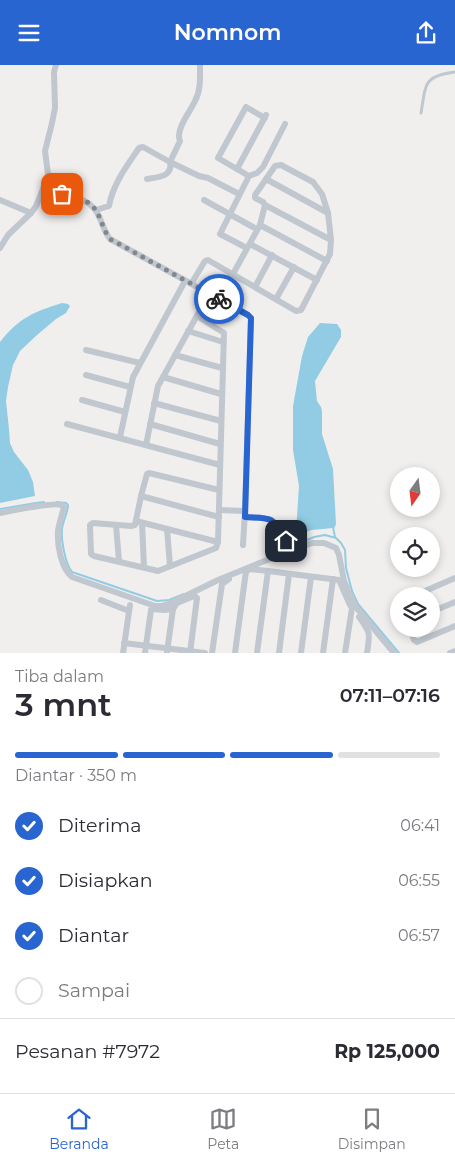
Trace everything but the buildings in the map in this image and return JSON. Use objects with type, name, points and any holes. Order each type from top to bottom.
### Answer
[{"type":"street","points":[[0,248],[8,235],[36,206],[48,174],[45,151],[55,108],[54,72],[56,65]]},
{"type":"street","points":[[147,179],[165,175],[171,167],[170,162],[180,141],[178,137],[180,128],[198,95],[200,65]]},
{"type":"street","points":[[237,169],[265,116],[246,107],[218,159],[248,176]]},
{"type":"street","points":[[285,125],[263,167],[257,173],[248,176],[220,234],[272,255],[317,280]]},
{"type":"street","points":[[96,209],[108,206],[118,179],[139,148],[143,147],[198,176],[208,178],[238,194]]},
{"type":"street","points":[[120,437],[133,377],[188,282],[205,261],[208,260],[296,311],[301,311],[330,254],[331,240],[328,213],[320,189],[313,182],[281,165],[275,166],[255,195],[255,198],[331,240]]},
{"type":"street","points":[[266,179],[328,213]]},
{"type":"street","points":[[43,188],[89,203],[96,209],[110,239],[251,318],[243,545]]},
{"type":"street","points":[[0,200],[31,213]]},
{"type":"street","points":[[204,200],[327,261]]},
{"type":"street","points":[[233,274],[265,205]]},
{"type":"street","points":[[255,287],[272,255]]},
{"type":"street","points":[[276,299],[294,267]]},
{"type":"street","points":[[146,445],[158,386],[209,294]]},
{"type":"street","points":[[197,317],[224,333],[218,542],[216,548],[158,571],[91,554],[90,525],[94,523],[131,526],[139,522],[218,542]]},
{"type":"street","points":[[188,331],[223,342]]},
{"type":"street","points":[[86,350],[140,363]]},
{"type":"street","points":[[175,355],[222,368]]},
{"type":"street","points":[[86,375],[130,387]]},
{"type":"street","points":[[163,377],[221,394]]},
{"type":"street","points":[[82,400],[125,412]]},
{"type":"street","points":[[154,403],[221,421]]},
{"type":"street","points":[[67,424],[220,465]]},
{"type":"street","points":[[150,424],[220,444]]},
{"type":"street","points":[[144,567],[139,522],[141,495],[147,474],[219,490]]},
{"type":"street","points":[[141,495],[219,513],[245,514],[270,520],[278,528],[286,541],[289,551]]},
{"type":"street","points":[[0,513],[43,506],[63,505],[58,534],[64,566],[68,573],[72,577],[155,606],[170,604],[218,580],[289,551],[312,543],[324,543],[336,548],[344,581],[355,606],[394,653]]},
{"type":"street","points":[[116,525],[119,561]]},
{"type":"street","points":[[167,529],[170,566]]},
{"type":"street","points":[[212,653],[222,584],[250,569],[339,580],[352,608],[369,631],[367,653]]},
{"type":"street","points":[[235,653],[246,571]]},
{"type":"street","points":[[257,653],[268,571]]},
{"type":"street","points":[[279,653],[289,574]]},
{"type":"street","points":[[301,653],[311,577]]},
{"type":"street","points":[[434,587],[455,578]]},
{"type":"street","points":[[323,653],[333,579]]},
{"type":"street","points":[[167,651],[173,609],[177,603],[194,597],[197,598],[190,652]]},
{"type":"street","points":[[101,600],[129,608],[123,653]]},
{"type":"street","points":[[440,609],[455,602]]},
{"type":"street","points":[[346,653],[352,608]]},
{"type":"street","points":[[146,649],[151,610],[173,609]]},
{"type":"street","points":[[440,632],[455,626]]},
{"type":"street","points":[[413,637],[417,642],[429,637]]},
{"type":"street","points":[[124,643],[146,649],[204,653]]},
{"type":"street","points":[[450,653],[455,651]]},
{"type":"lane","points":[[421,113],[427,83],[435,76],[455,72]]},
{"type":"water","points":[[62,303],[70,306],[66,313],[56,319],[20,351],[13,365],[6,401],[10,443],[14,452],[28,470],[33,482],[35,496],[0,503],[0,342],[20,321]]},
{"type":"water","points":[[320,323],[337,324],[341,330],[341,337],[315,381],[317,401],[322,411],[322,434],[333,469],[336,524],[333,528],[312,530],[298,534],[296,532],[299,486],[293,450],[293,406],[302,356],[308,337]]},
{"type":"waterway","points":[[0,509],[44,502]]},
{"type":"waterway","points":[[57,502],[68,505],[62,539],[65,558],[72,572],[157,601],[169,600],[184,594]]},
{"type":"waterway","points":[[333,527],[335,537]]},
{"type":"waterway","points":[[279,552],[314,537],[325,535],[336,538],[345,550],[346,568],[352,591],[358,604],[399,653]]},
{"type":"way so far","points":[[62,194],[80,199],[96,209],[110,239],[219,299]]},
{"type":"route","points":[[219,299],[251,318],[245,517],[270,520],[275,524],[286,541]]}]
